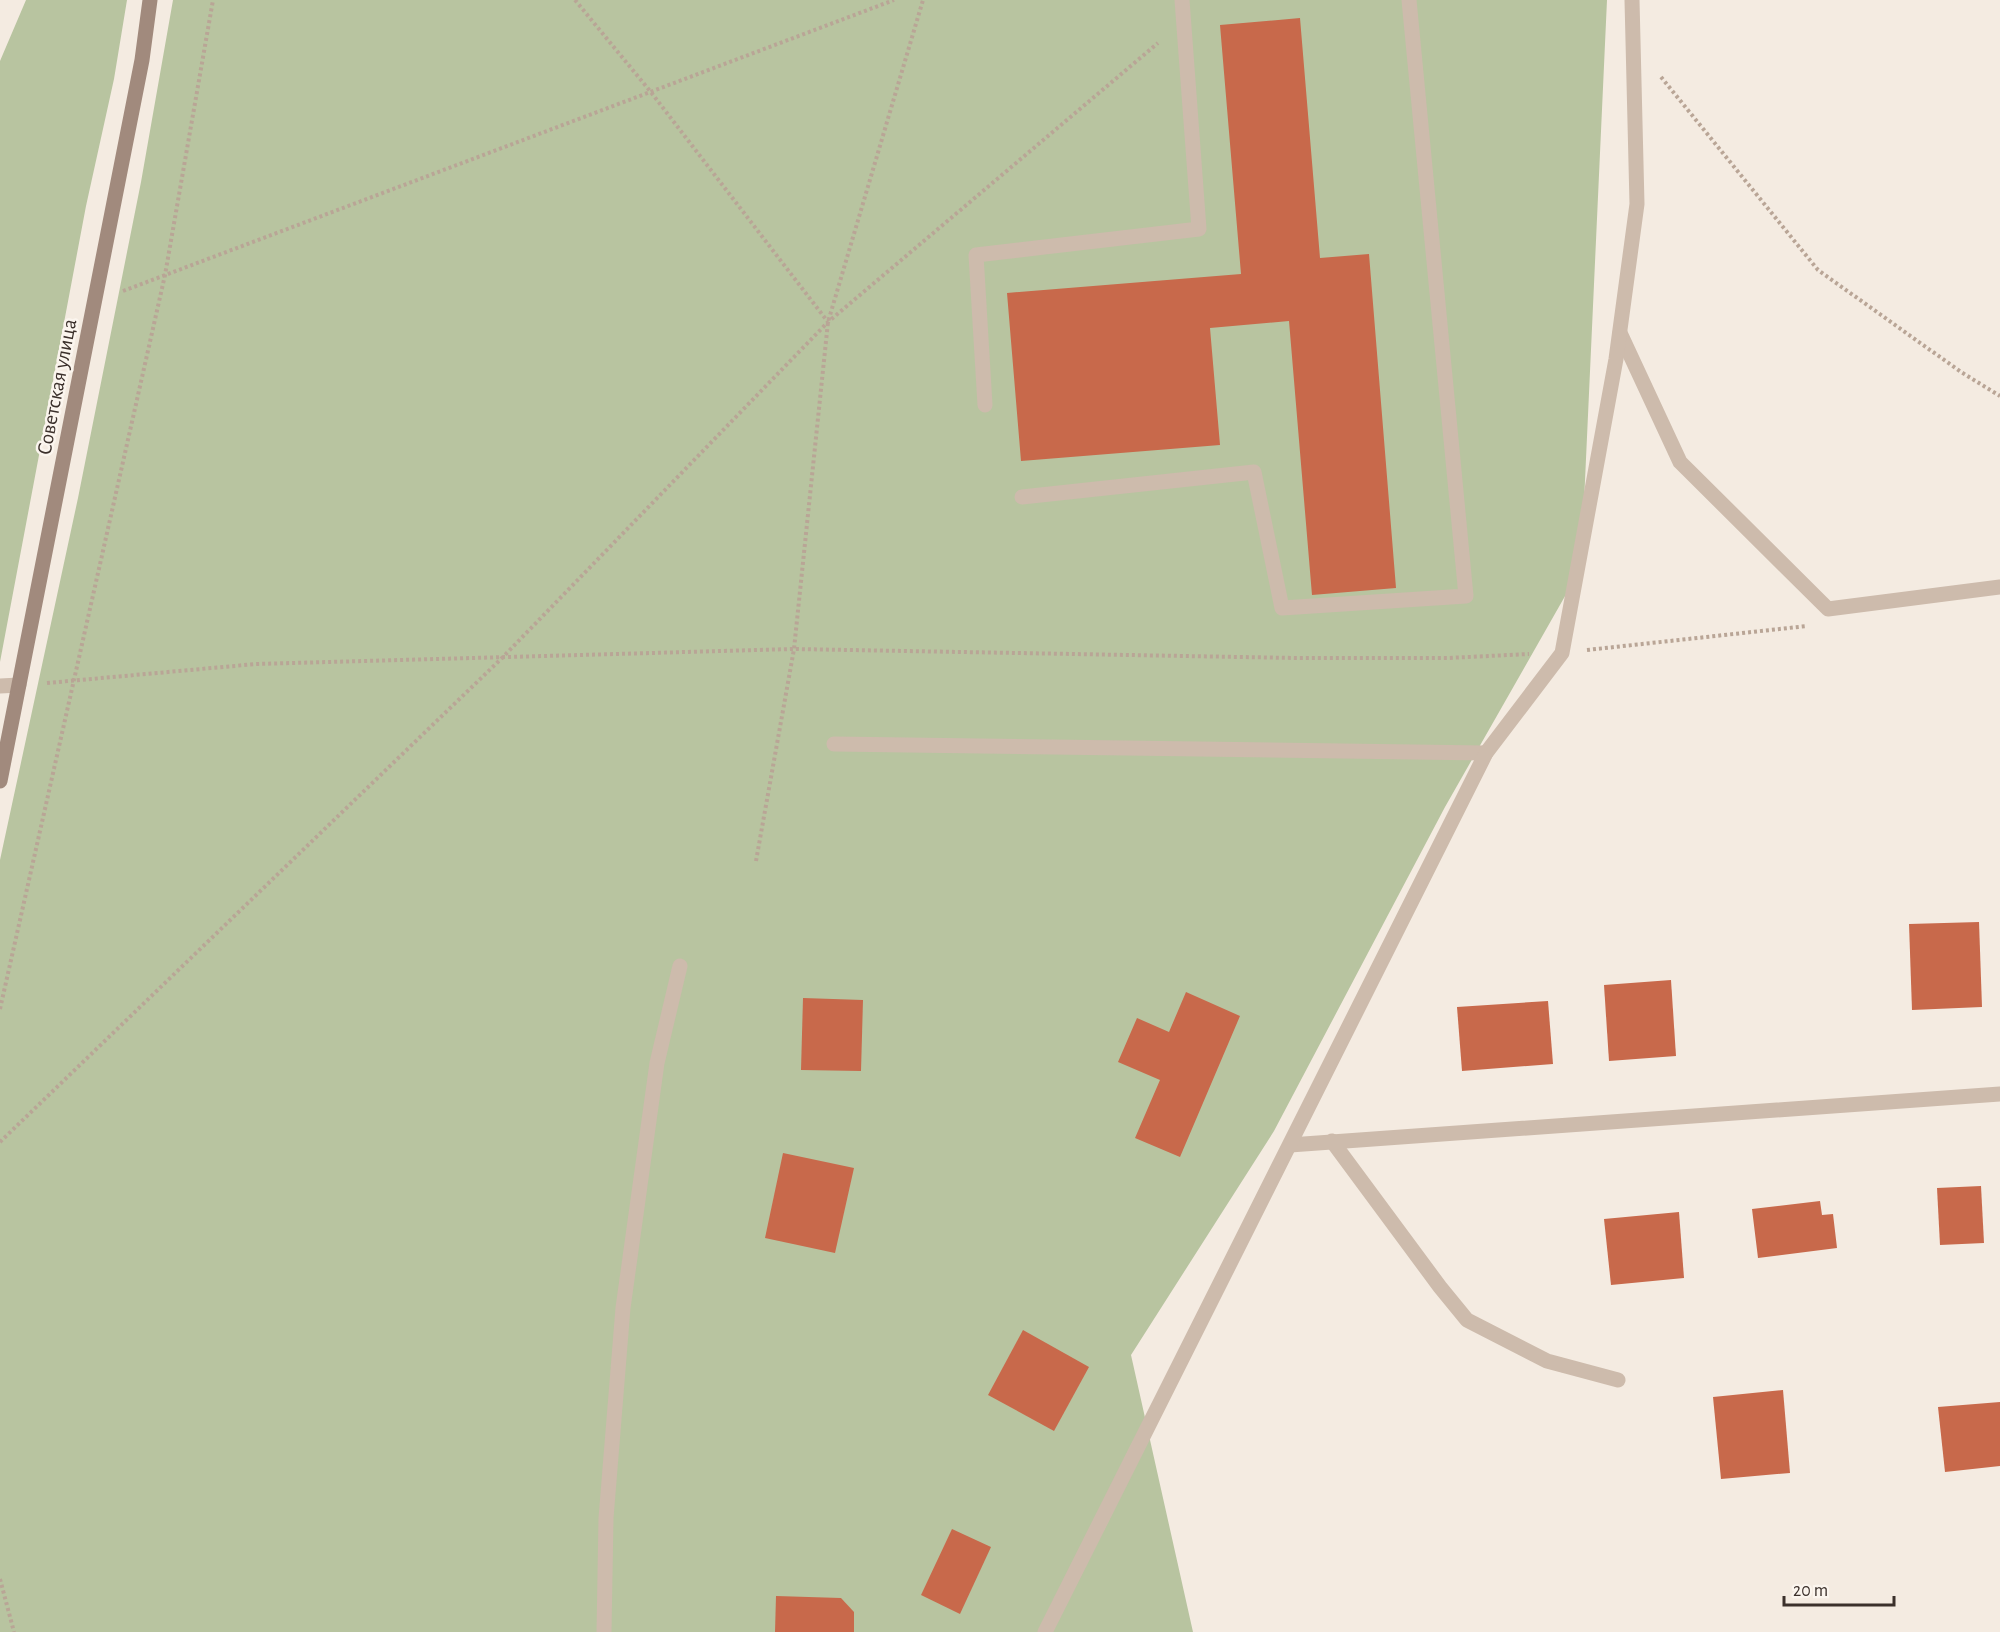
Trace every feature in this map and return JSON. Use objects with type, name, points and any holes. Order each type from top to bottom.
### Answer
[{"type":"main road","name":"Советская улица","points":[[0,781],[142,60],[150,0]]},
{"type":"lane","points":[[986,405],[976,255],[1198,229],[1182,0]]},
{"type":"lane","points":[[1022,497],[1254,472],[1282,608],[1466,596],[1409,0]]},
{"type":"lane","points":[[1045,1632],[1486,753],[1562,653],[1620,333],[1637,204],[1632,0]]},
{"type":"lane","points":[[1620,333],[1680,462],[1828,609],[2000,587]]},
{"type":"lane","points":[[0,686],[19,685]]},
{"type":"lane","points":[[834,744],[1486,753]]},
{"type":"lane","points":[[604,1632],[606,1518],[623,1308],[657,1063],[680,966]]},
{"type":"lane","points":[[1290,1145],[2000,1094]]},
{"type":"lane","points":[[1332,1141],[1467,1320],[1547,1361],[1618,1380]]},
{"type":"path","points":[[0,1009],[165,275],[213,0]]},
{"type":"path","points":[[575,0],[650,91],[828,322]]},
{"type":"path","points":[[95,302],[894,0]]},
{"type":"path","points":[[756,861],[794,649],[828,322],[924,0]]},
{"type":"path","points":[[0,1142],[502,658],[828,322],[1184,21]]},
{"type":"path","points":[[1634,44],[1818,270],[2000,396]]},
{"type":"path","points":[[19,685],[256,664],[794,649],[1296,658],[1448,658],[1562,653],[1818,625]]},
{"type":"path","points":[[0,1579],[14,1632]]},
{"type":"green space","points":[[26,0],[127,0],[114,79],[86,206],[0,662],[0,61]]},
{"type":"green space","points":[[173,0],[1607,0],[1581,568],[1445,807],[1274,1131],[1131,1355],[1193,1632],[0,1632],[0,860],[78,498],[141,182]]},
{"type":"building","points":[[1300,18],[1320,258],[1369,254],[1396,588],[1312,595],[1289,321],[1210,328],[1220,445],[1021,461],[1007,293],[1241,274],[1220,25]]},
{"type":"building","points":[[1979,922],[1982,1007],[1912,1010],[1909,924]]},
{"type":"building","points":[[1671,980],[1676,1056],[1609,1061],[1604,985]]},
{"type":"building","points":[[1186,992],[1240,1016],[1180,1157],[1135,1138],[1160,1080],[1118,1062],[1137,1018],[1169,1032]]},
{"type":"building","points":[[803,998],[863,1000],[861,1071],[801,1070]]},
{"type":"building","points":[[1548,1001],[1553,1064],[1462,1071],[1457,1007]]},
{"type":"building","points":[[783,1153],[854,1168],[835,1253],[765,1238]]},
{"type":"building","points":[[1981,1186],[1984,1243],[1940,1245],[1937,1188]]},
{"type":"building","points":[[1820,1201],[1822,1215],[1833,1214],[1837,1248],[1758,1258],[1752,1209]]},
{"type":"building","points":[[1679,1212],[1684,1278],[1611,1285],[1604,1219]]},
{"type":"building","points":[[1023,1330],[1089,1367],[1054,1431],[988,1395]]},
{"type":"building","points":[[1783,1390],[1790,1473],[1721,1479],[1713,1397]]},
{"type":"building","points":[[2000,1402],[2000,1466],[1945,1472],[1938,1407]]},
{"type":"building","points":[[952,1529],[991,1547],[960,1614],[921,1595]]},
{"type":"building","points":[[776,1596],[841,1598],[854,1612],[854,1632],[775,1632]]}]
